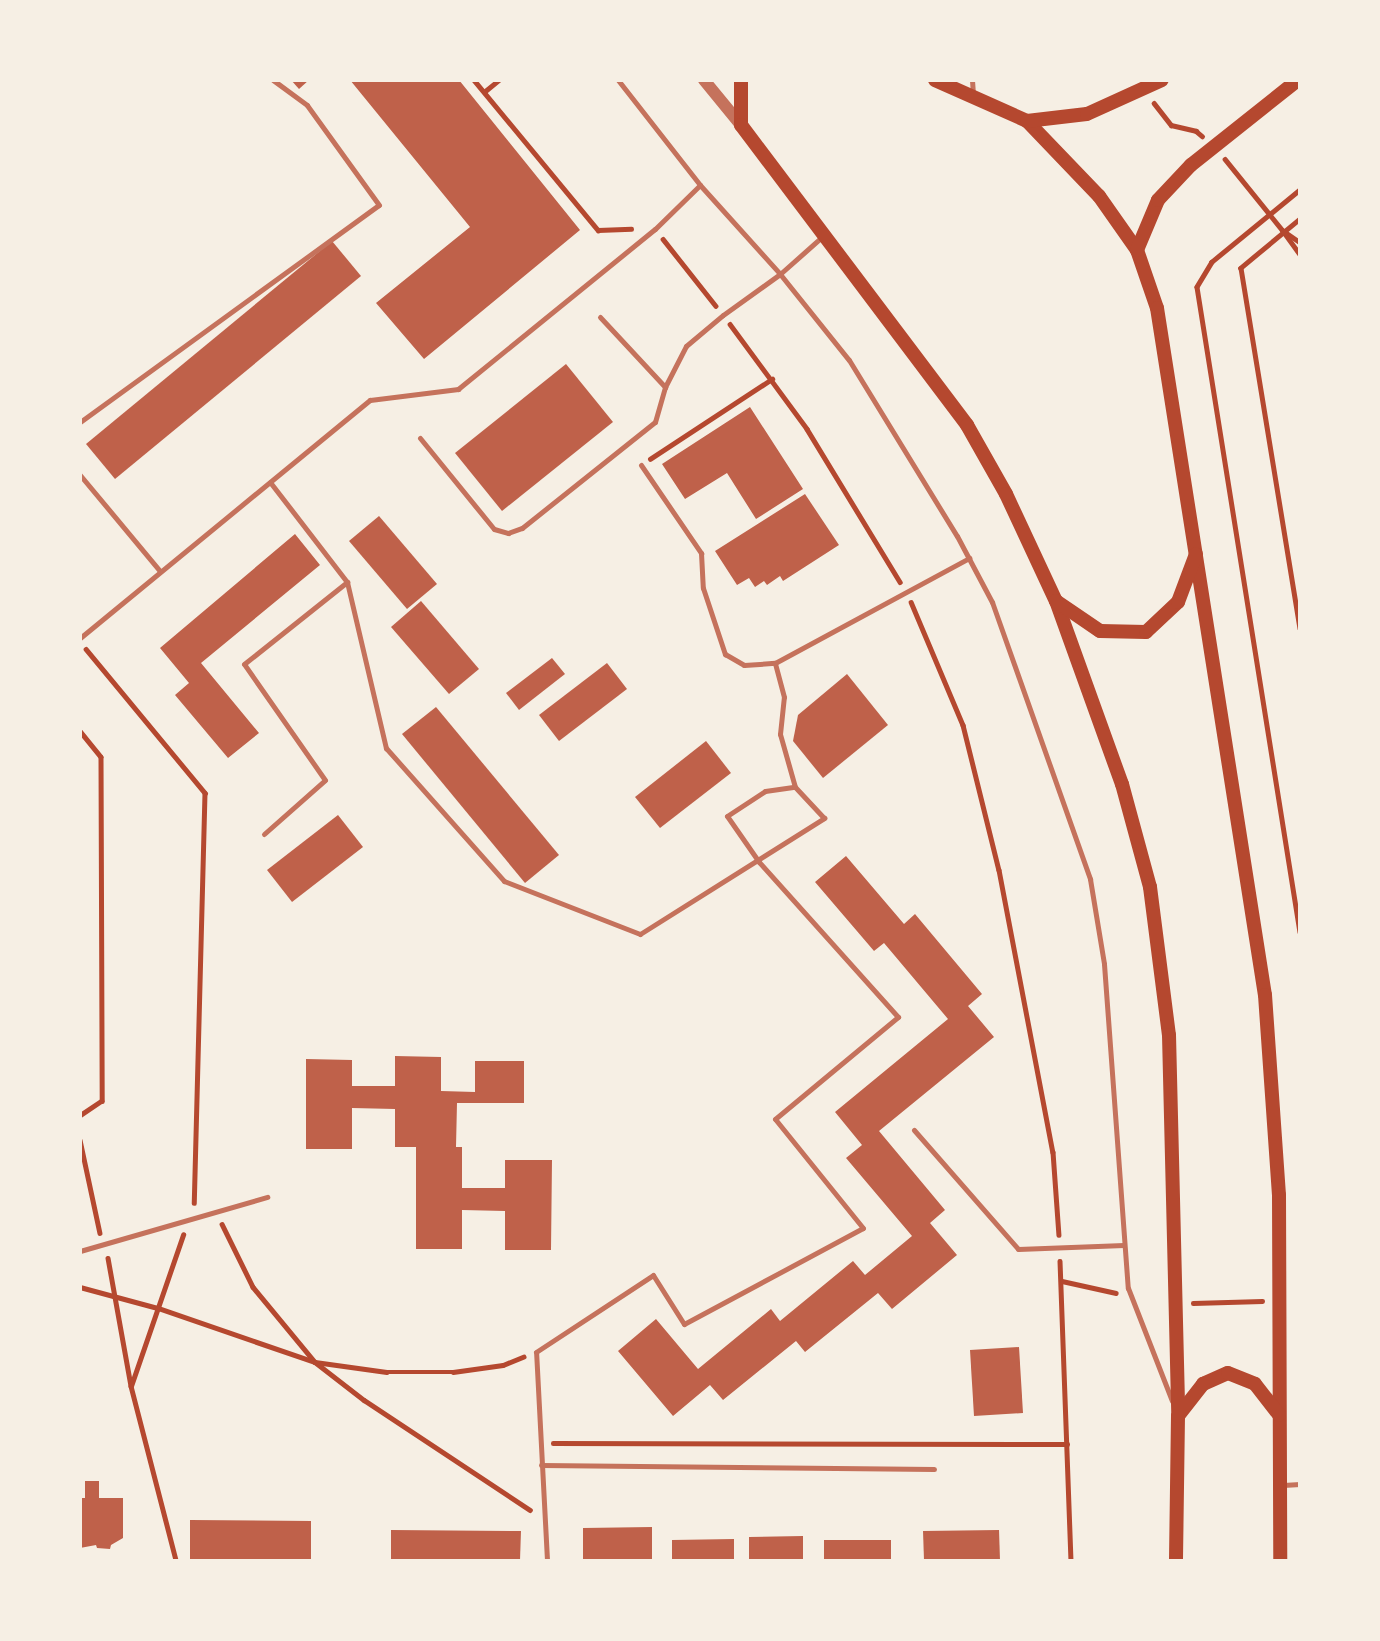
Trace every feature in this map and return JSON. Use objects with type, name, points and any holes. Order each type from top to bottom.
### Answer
[{"type":"main road","points":[[741,80],[741,125],[967,425],[1006,494],[1056,601],[1122,783],[1150,887],[1169,1035],[1177,1304],[1177,1560]]},
{"type":"main road","points":[[935,80],[1027,121],[1100,196],[1137,250],[1157,309],[1265,995],[1279,1195],[1277,1301],[1280,1560]]},
{"type":"main road","points":[[1027,121],[1087,114],[1162,80]]},
{"type":"main road","points":[[1137,250],[1158,200],[1191,165],[1298,80]]},
{"type":"main road","points":[[1056,601],[1100,631],[1146,632],[1178,602],[1197,551]]},
{"type":"main road","points":[[1178,1416],[1203,1384],[1228,1373],[1255,1384],[1279,1415]]},
{"type":"street","points":[[704,80],[741,125]]},
{"type":"lane","points":[[80,422],[379,205],[307,105],[273,80]]},
{"type":"lane","points":[[618,80],[700,185],[780,274],[849,360],[969,558],[992,603],[1090,879],[1104,964],[1130,1297],[1178,1416]]},
{"type":"lane","points":[[972,80],[973,97]]},
{"type":"lane","points":[[80,640],[369,400],[458,389],[655,229],[700,185]]},
{"type":"lane","points":[[420,438],[494,529],[508,533],[522,528],[655,422],[665,387],[686,346],[723,314],[780,274],[823,236]]},
{"type":"lane","points":[[600,317],[665,387]]},
{"type":"lane","points":[[641,465],[701,553],[703,588],[725,654],[744,665],[775,663],[969,558]]},
{"type":"lane","points":[[80,475],[160,571]]},
{"type":"lane","points":[[270,482],[348,582],[386,748],[504,881],[640,934],[759,862],[824,818],[795,787],[780,734],[784,698],[775,663]]},
{"type":"lane","points":[[264,834],[325,779],[244,664],[348,582]]},
{"type":"lane","points":[[547,1560],[536,1352],[653,1275],[684,1324],[863,1228],[775,1119],[898,1017],[759,862],[727,816],[765,791],[795,787]]},
{"type":"lane","points":[[914,1129],[1017,1249],[1124,1245]]},
{"type":"lane","points":[[80,1251],[267,1197]]},
{"type":"lane","points":[[541,1465],[934,1469]]},
{"type":"lane","points":[[1280,1485],[1300,1484]]},
{"type":"path","points":[[484,92],[499,80]]},
{"type":"path","points":[[1300,190],[1212,262],[1197,287],[1300,932]]},
{"type":"path","points":[[1300,219],[1241,268],[1300,628]]},
{"type":"path","points":[[1283,231],[1300,243]]},
{"type":"path","points":[[1283,231],[1300,254]]},
{"type":"path","points":[[641,465],[772,379]]},
{"type":"path","points":[[80,640],[205,793],[196,1199],[131,1386]]},
{"type":"path","points":[[80,731],[101,757],[102,1101],[80,1116]]},
{"type":"path","points":[[80,1140],[96,1223],[105,1244],[131,1386],[176,1560]]},
{"type":"path","points":[[217,1212],[253,1287],[315,1362],[418,1438],[523,1503],[543,1523]]},
{"type":"path","points":[[1071,1560],[1062,1281],[1130,1297]]},
{"type":"path","points":[[80,1287],[158,1308],[315,1362],[386,1372],[453,1372],[503,1365],[536,1352]]},
{"type":"path","points":[[1177,1304],[1277,1301]]},
{"type":"path","points":[[540,1443],[1067,1444]]},
{"type":"building","points":[[291,80],[309,80],[299,89]]},
{"type":"building","points":[[350,80],[459,80],[580,230],[424,359],[376,303],[470,227]]},
{"type":"building","points":[[332,241],[361,276],[115,479],[86,444]]},
{"type":"building","points":[[566,364],[613,422],[502,511],[455,453]]},
{"type":"building","points":[[750,407],[803,489],[756,519],[727,473],[685,499],[662,464]]},
{"type":"building","points":[[805,494],[839,545],[783,581],[780,576],[767,585],[764,581],[755,587],[749,578],[737,585],[715,551]]},
{"type":"building","points":[[379,516],[437,584],[407,609],[349,541]]},
{"type":"building","points":[[295,534],[320,565],[201,663],[259,733],[228,758],[175,695],[189,683],[160,648]]},
{"type":"building","points":[[421,601],[479,669],[449,694],[391,627]]},
{"type":"building","points":[[552,658],[565,674],[519,710],[506,693]]},
{"type":"building","points":[[607,663],[627,689],[559,741],[539,715]]},
{"type":"building","points":[[847,674],[888,725],[823,778],[793,741],[798,715]]},
{"type":"building","points":[[436,707],[559,855],[525,883],[402,734]]},
{"type":"building","points":[[706,741],[731,773],[660,828],[635,797]]},
{"type":"building","points":[[338,815],[363,847],[292,902],[267,870]]},
{"type":"building","points":[[846,856],[904,924],[915,914],[982,994],[968,1006],[994,1037],[879,1131],[945,1210],[930,1223],[957,1255],[892,1309],[878,1293],[805,1352],[796,1341],[723,1400],[710,1385],[673,1416],[618,1351],[656,1319],[698,1369],[771,1309],[780,1321],[853,1261],[865,1275],[912,1236],[846,1158],[862,1145],[835,1112],[948,1019],[884,943],[874,951],[815,882]]},
{"type":"building","points":[[395,1056],[441,1057],[441,1091],[475,1092],[475,1061],[524,1061],[524,1103],[457,1103],[456,1147],[462,1147],[462,1188],[505,1188],[505,1160],[552,1160],[551,1250],[505,1250],[505,1211],[462,1210],[462,1249],[416,1249],[416,1147],[395,1147],[395,1109],[352,1108],[352,1149],[306,1149],[306,1059],[352,1060],[352,1086],[395,1086]]},
{"type":"building","points":[[1019,1347],[1023,1413],[974,1416],[970,1350]]},
{"type":"building","points":[[85,1481],[99,1481],[99,1498],[123,1498],[123,1538],[111,1545],[110,1549],[97,1548],[96,1545],[80,1548],[80,1498],[85,1498]]},
{"type":"building","points":[[190,1520],[311,1521],[311,1560],[190,1560]]},
{"type":"building","points":[[652,1527],[652,1560],[583,1560],[583,1528]]},
{"type":"building","points":[[391,1530],[521,1531],[520,1560],[391,1560]]},
{"type":"building","points":[[999,1530],[1000,1560],[924,1560],[923,1531]]},
{"type":"building","points":[[803,1536],[803,1560],[749,1560],[749,1537]]},
{"type":"building","points":[[734,1539],[734,1560],[672,1560],[672,1540]]},
{"type":"building","points":[[824,1540],[891,1540],[891,1560],[824,1560]]}]
